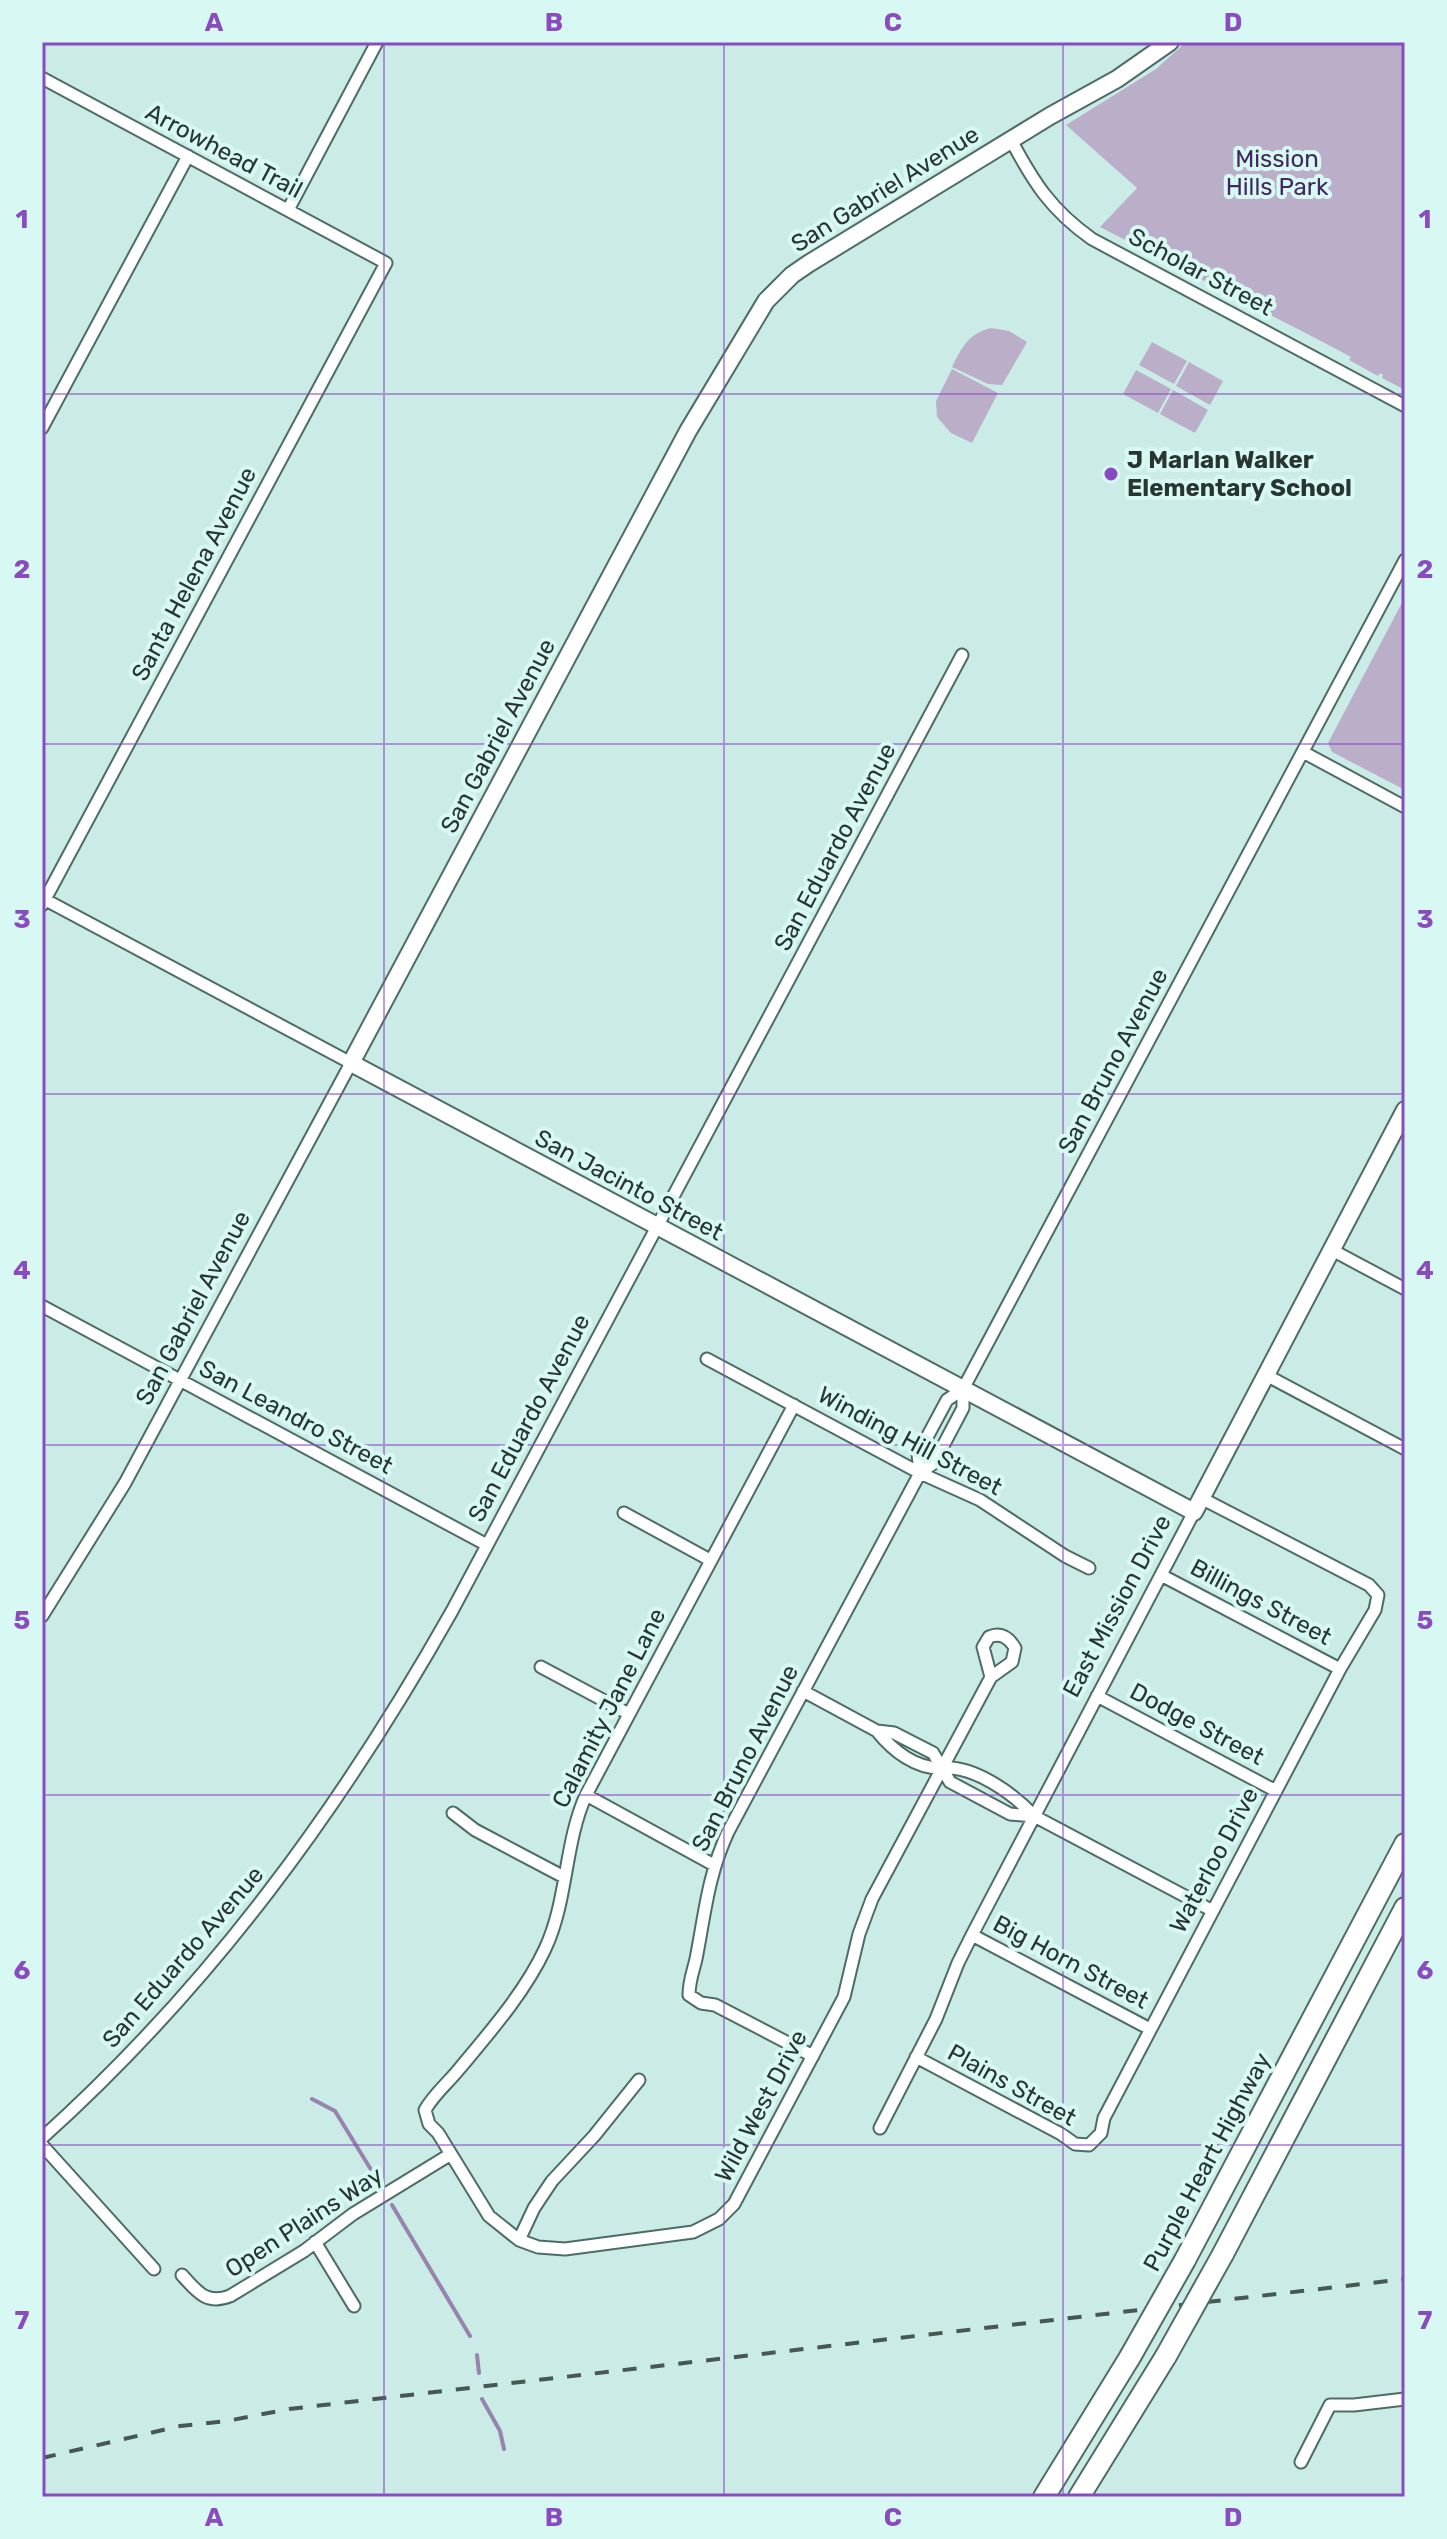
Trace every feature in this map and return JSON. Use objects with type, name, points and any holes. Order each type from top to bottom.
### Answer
[{"type":"highway","name":"Purple Heart Highway","points":[[1044,2497],[1185,2260],[1405,1844]]},
{"type":"highway","points":[[1079,2497],[1166,2356],[1223,2254],[1405,1908]]},
{"type":"street","points":[[288,210],[377,42]]},
{"type":"street","name":"San Gabriel Avenue","points":[[42,1616],[99,1529],[181,1381],[688,431],[766,301],[808,264],[1117,79],[1170,42]]},
{"type":"street","name":"Arrowhead Trail","points":[[42,78],[386,263]]},
{"type":"street","name":"Scholar Street","points":[[1011,140],[1034,184],[1048,203],[1092,239],[1405,406]]},
{"type":"street","points":[[42,428],[188,156]]},
{"type":"street","name":"Santa Helena Avenue","points":[[43,901],[386,263]]},
{"type":"street","points":[[1405,560],[1303,752],[1405,807]]},
{"type":"street","name":"San Eduardo Avenue","points":[[42,2138],[105,2079],[175,2006],[261,1904],[358,1768],[404,1695],[962,655]]},
{"type":"street","name":"San Bruno Avenue","points":[[920,1473],[918,1454],[947,1400],[963,1389],[1303,752]]},
{"type":"street","name":"San Jacinto Street","points":[[43,901],[963,1389],[1197,1505],[1369,1585],[1378,1595]]},
{"type":"street","name":"East Mission Drive","points":[[880,2128],[936,2019],[972,1935],[1402,1121]]},
{"type":"street","points":[[1332,1250],[1405,1289]]},
{"type":"street","name":"San Leandro Street","points":[[42,1306],[487,1545]]},
{"type":"street","name":"Winding Hill Street","points":[[707,1359],[920,1473],[980,1500],[1065,1556],[1089,1568]]},
{"type":"street","points":[[1266,1375],[1405,1449]]},
{"type":"street","name":"San Bruno Avenue","points":[[813,2056],[715,2005],[701,2003],[689,1995],[689,1980],[696,1962],[705,1902],[714,1865],[728,1832],[920,1473],[934,1463],[963,1408],[963,1389]]},
{"type":"street","name":"Calamity Jane Lane","points":[[425,2110],[433,2096],[475,2050],[538,1963],[553,1930],[572,1831],[586,1795],[794,1405]]},
{"type":"street","points":[[624,1513],[710,1560]]},
{"type":"street","name":"Billings Street","points":[[1161,1575],[1340,1669]]},
{"type":"street","name":"Waterloo Drive","points":[[1089,2145],[1101,2133],[1104,2118],[1150,2029],[1340,1669],[1375,1610],[1378,1595]]},
{"type":"street","points":[[541,1667],[629,1714]]},
{"type":"street","name":"Wild West Drive","points":[[425,2110],[429,2124],[489,2216],[519,2240],[538,2247],[565,2249],[693,2232],[708,2226],[727,2212],[743,2189],[844,1997],[859,1934],[872,1899],[991,1677]]},
{"type":"street","points":[[803,1691],[877,1731],[894,1733],[933,1753],[950,1782],[1010,1814],[1034,1816]]},
{"type":"street","name":"Dodge Street","points":[[1097,1696],[1276,1791]]},
{"type":"street","points":[[942,1768],[959,1766],[1018,1798],[1034,1816],[1213,1911]]},
{"type":"street","points":[[586,1795],[714,1865]]},
{"type":"street","points":[[453,1813],[475,1830],[564,1877]]},
{"type":"street","name":"Big Horn Street","points":[[972,1935],[1150,2029]]},
{"type":"street","name":"Plains Street","points":[[916,2057],[1075,2144],[1089,2145]]},
{"type":"street","points":[[519,2240],[534,2208],[552,2181],[594,2136],[639,2080]]},
{"type":"street","points":[[42,2145],[154,2269]]},
{"type":"street","name":"Open Plains Way","points":[[182,2275],[199,2294],[221,2300],[451,2154]]},
{"type":"street","points":[[315,2242],[354,2306]]},
{"type":"street","points":[[1301,2462],[1330,2405],[1405,2399]]},
{"type":"green space","name":"Mission Hills Park","points":[[1186,42],[1405,42],[1405,390],[1382,378],[1380,373],[1378,376],[1349,360],[1351,357],[1100,227],[1137,188],[1066,125],[1156,69]]},
{"type":"green space","points":[[991,328],[1009,331],[1027,342],[1002,385],[988,384],[952,367],[967,342],[977,333]]},
{"type":"green space","points":[[1152,342],[1187,361],[1174,384],[1139,365]]},
{"type":"green space","points":[[1189,362],[1223,381],[1210,405],[1176,386]]},
{"type":"green space","points":[[952,369],[998,393],[972,443],[951,433],[937,417],[936,401]]},
{"type":"green space","points":[[1136,370],[1171,389],[1158,413],[1123,394]]},
{"type":"green space","points":[[1173,390],[1208,410],[1195,433],[1160,414]]},
{"type":"green space","points":[[1405,597],[1405,790],[1332,752],[1328,743]]},
{"type":"waterway","points":[[312,2099],[335,2111],[378,2181]]},
{"type":"waterway","points":[[392,2205],[470,2336]]},
{"type":"waterway","points":[[477,2355],[479,2373]]},
{"type":"waterway","points":[[482,2399],[500,2431],[504,2449]]},
{"type":"railway","points":[[42,2458],[180,2426],[289,2409],[1405,2279]]},
{"type":"place","name":"J Marlan Walker Elementary School","points":[[1111,474]]}]
